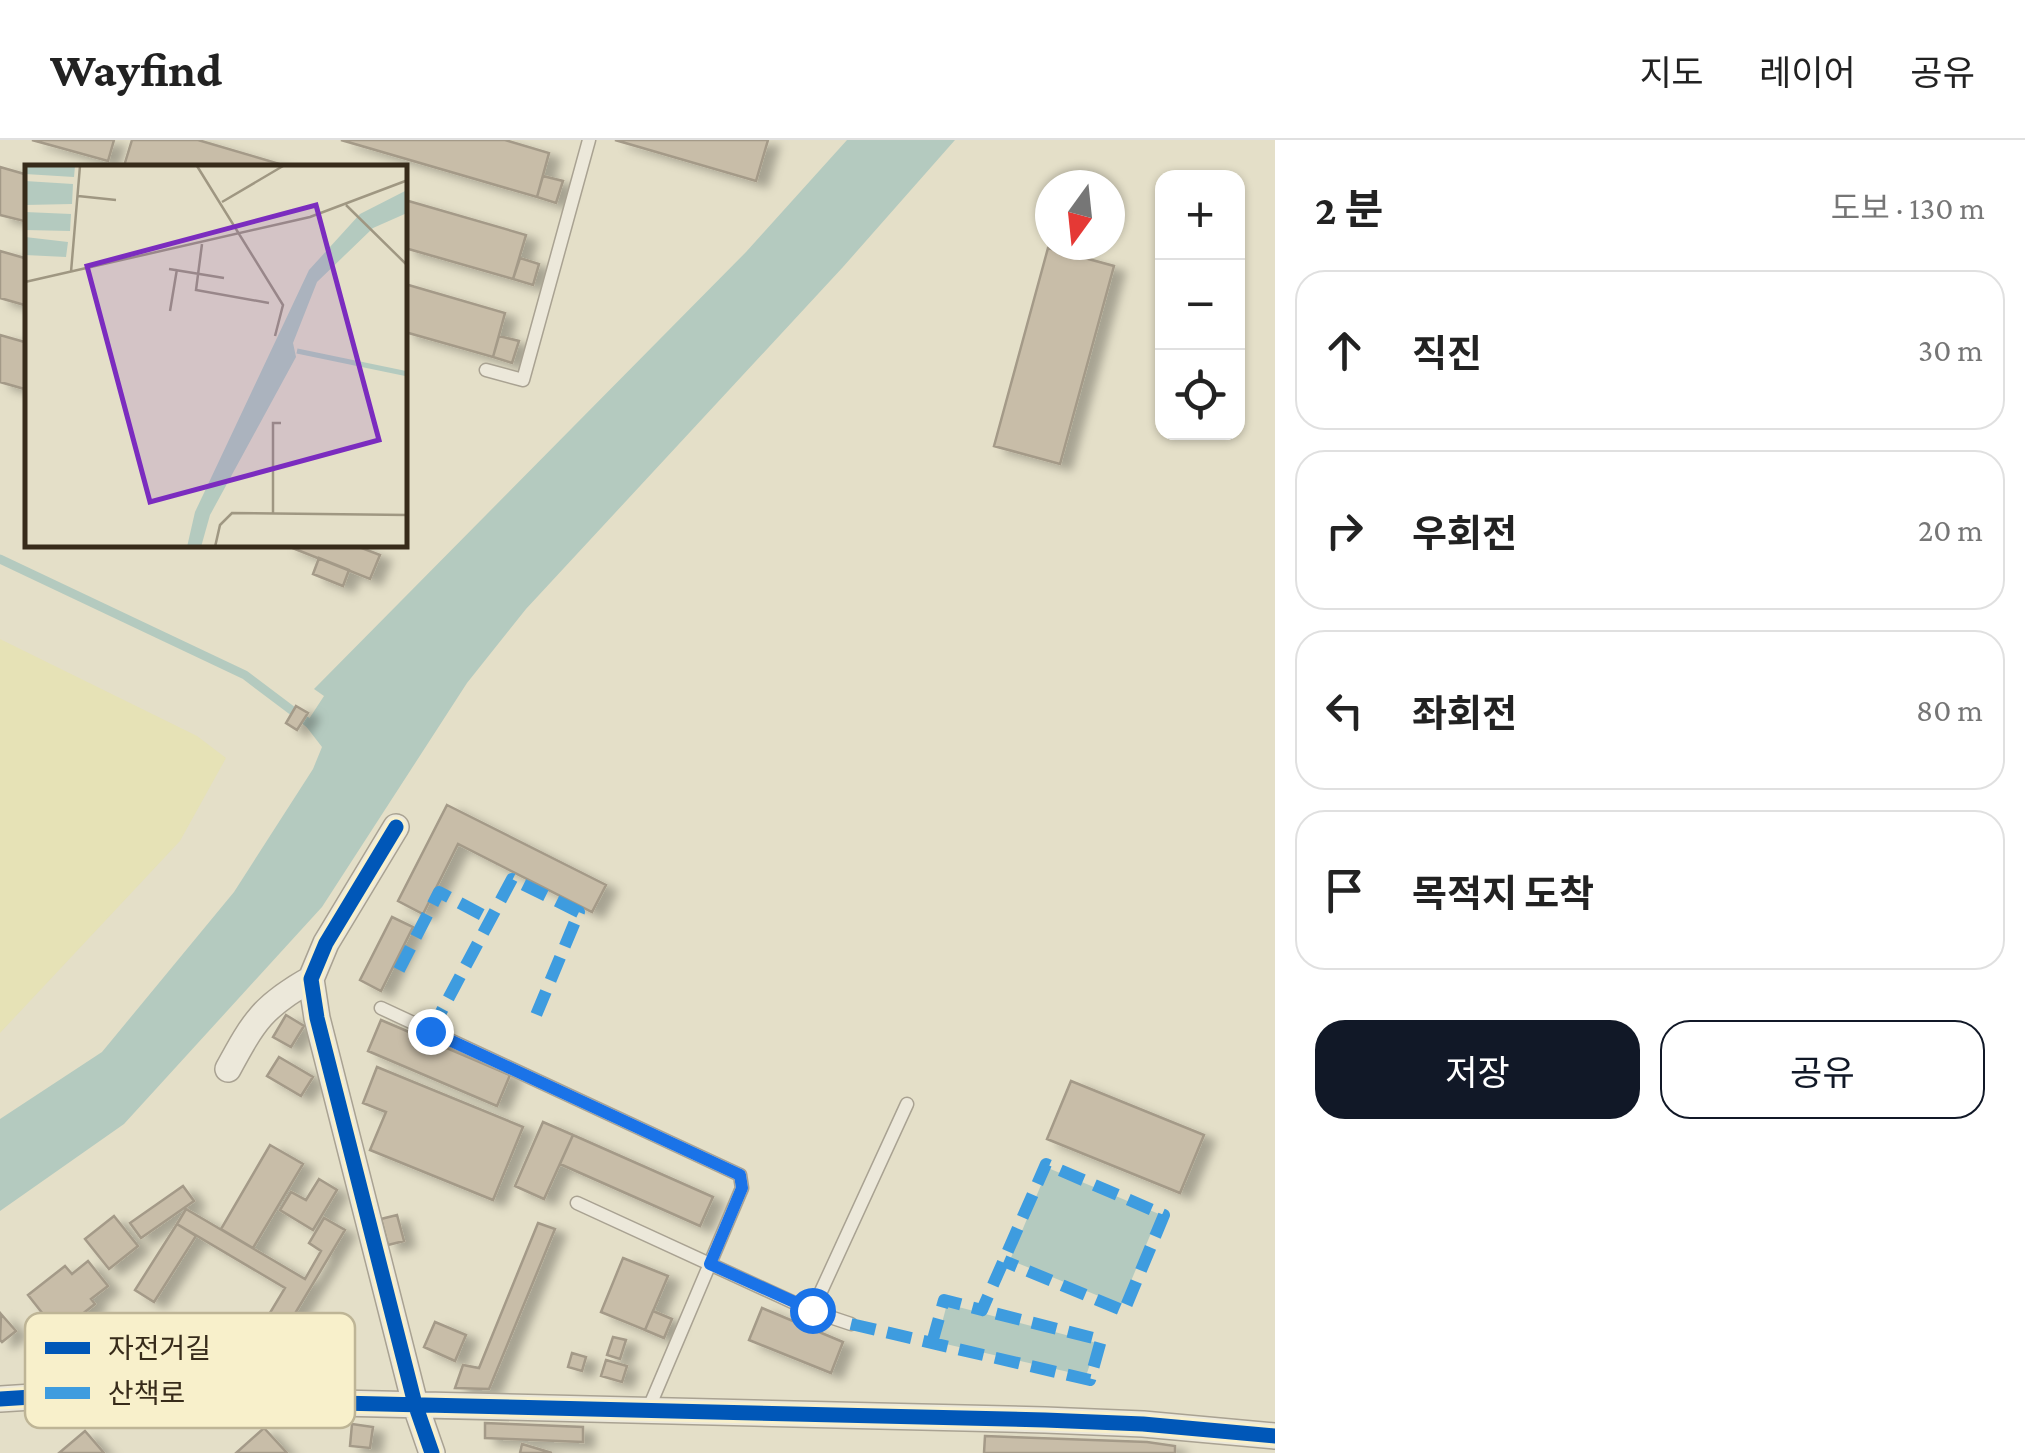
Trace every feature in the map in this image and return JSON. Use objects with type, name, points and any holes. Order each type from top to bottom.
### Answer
[{"type":"street","points":[[396,828],[326,942],[310,979],[415,1404],[432,1453]]},
{"type":"street","points":[[228,1068],[254,1020],[277,998],[310,979]]},
{"type":"street","points":[[0,1399],[25,1397]]},
{"type":"street","points":[[355,1403],[1045,1420],[1275,1436]]},
{"type":"lane","points":[[486,370],[523,380],[589,140]]},
{"type":"lane","points":[[380,1008],[740,1175],[742,1188],[648,1410]]},
{"type":"lane","points":[[812,1310],[907,1104]]},
{"type":"lane","points":[[577,1203],[851,1324]]},
{"type":"shaded area","points":[[847,140],[955,140],[843,267],[526,609],[467,683],[322,907],[124,1124],[0,1211],[0,1119],[102,1052],[234,892],[313,769],[322,747],[305,725],[324,696],[314,689],[746,252]]},
{"type":"shaded area","points":[[0,639],[197,736],[226,758],[180,841],[0,1033]]},
{"type":"shaded area","points":[[1048,1168],[1159,1214],[1121,1305],[1010,1260]]},
{"type":"shaded area","points":[[947,1304],[1097,1343],[1086,1376],[937,1342]]},
{"type":"building","points":[[32,140],[114,140],[108,161]]},
{"type":"building","points":[[132,140],[198,140],[283,165],[124,165]]},
{"type":"building","points":[[341,140],[505,140],[549,153],[537,197]]},
{"type":"building","points":[[615,140],[768,140],[756,181]]},
{"type":"building","points":[[0,167],[25,174],[25,221],[0,215]]},
{"type":"building","points":[[543,176],[563,181],[556,203],[537,197]]},
{"type":"building","points":[[408,201],[526,235],[513,279],[408,249]]},
{"type":"building","points":[[0,251],[25,258],[25,305],[0,298]]},
{"type":"building","points":[[520,258],[539,264],[533,285],[513,279]]},
{"type":"building","points":[[1045,260],[1092,260],[1114,266],[1060,464],[994,446]]},
{"type":"building","points":[[408,285],[505,313],[493,357],[408,333]]},
{"type":"building","points":[[0,335],[25,342],[25,389],[0,382]]},
{"type":"building","points":[[499,336],[519,341],[512,363],[493,357]]},
{"type":"building","points":[[292,548],[362,548],[380,555],[370,579]]},
{"type":"building","points":[[319,558],[349,570],[343,586],[313,574]]},
{"type":"building","points":[[296,706],[308,713],[297,730],[286,723]]},
{"type":"building","points":[[447,805],[606,885],[592,912],[458,844],[423,914],[398,901]]},
{"type":"building","points":[[392,917],[413,927],[381,991],[360,980]]},
{"type":"building","points":[[286,1015],[304,1026],[291,1047],[273,1037]]},
{"type":"building","points":[[381,1020],[510,1075],[497,1106],[368,1051]]},
{"type":"building","points":[[279,1057],[313,1077],[301,1096],[267,1076]]},
{"type":"building","points":[[377,1067],[523,1127],[493,1200],[370,1150],[386,1112],[363,1103]]},
{"type":"building","points":[[1071,1081],[1204,1135],[1180,1193],[1047,1139]]},
{"type":"building","points":[[543,1122],[573,1135],[544,1199],[515,1186]]},
{"type":"building","points":[[573,1135],[713,1197],[700,1226],[560,1164]]},
{"type":"building","points":[[270,1145],[303,1164],[253,1248],[221,1229]]},
{"type":"building","points":[[319,1179],[337,1190],[313,1230],[280,1210],[291,1192],[306,1200]]},
{"type":"building","points":[[183,1186],[194,1201],[141,1238],[130,1223]]},
{"type":"building","points":[[186,1209],[305,1279],[321,1251],[309,1243],[324,1218],[345,1230],[295,1313],[270,1313],[285,1288],[177,1224]]},
{"type":"building","points":[[397,1215],[404,1241],[388,1245],[381,1219]]},
{"type":"building","points":[[114,1216],[138,1246],[109,1269],[85,1239]]},
{"type":"building","points":[[538,1223],[555,1229],[489,1389],[455,1388],[463,1365],[479,1368]]},
{"type":"building","points":[[177,1224],[196,1236],[154,1302],[135,1290]]},
{"type":"building","points":[[623,1258],[668,1276],[645,1330],[601,1312]]},
{"type":"building","points":[[88,1261],[108,1286],[91,1299],[95,1304],[84,1313],[42,1313],[28,1295],[65,1266],[72,1274]]},
{"type":"building","points":[[762,1308],[843,1342],[831,1373],[749,1340]]},
{"type":"building","points":[[653,1311],[672,1319],[664,1338],[645,1330]]},
{"type":"building","points":[[1,1314],[16,1331],[2,1342],[0,1340]]},
{"type":"building","points":[[435,1322],[466,1335],[455,1361],[424,1347]]},
{"type":"building","points":[[613,1337],[626,1340],[620,1359],[607,1355]]},
{"type":"building","points":[[572,1353],[586,1357],[582,1371],[568,1367]]},
{"type":"building","points":[[606,1360],[627,1366],[622,1382],[601,1376]]},
{"type":"building","points":[[485,1423],[583,1427],[583,1442],[485,1438]]},
{"type":"building","points":[[355,1424],[373,1427],[370,1448],[350,1446]]},
{"type":"building","points":[[264,1428],[287,1453],[236,1453]]},
{"type":"building","points":[[85,1431],[104,1453],[59,1453]]},
{"type":"building","points":[[985,1436],[1147,1442],[1175,1446],[1175,1453],[984,1453]]},
{"type":"building","points":[[522,1444],[552,1453],[520,1453]]},
{"type":"waterway","points":[[0,559],[245,675],[314,727]]},
{"type":"marked path","points":[[431,1031],[512,879],[579,912],[534,1020]]},
{"type":"marked path","points":[[399,970],[439,892],[490,919]]},
{"type":"marked path","points":[[932,1343],[944,1300],[982,1310],[1046,1164],[1164,1215],[1124,1311],[1004,1261]]},
{"type":"marked path","points":[[851,1324],[1090,1380],[1101,1340],[982,1310]]},
{"type":"cycle path","points":[[396,827],[326,943],[311,979],[317,1018],[415,1404],[432,1453]]},
{"type":"cycle path","points":[[0,1399],[25,1397]]},
{"type":"cycle path","points":[[355,1403],[1045,1420],[1275,1436]]},
{"type":"route","points":[[430,1031],[740,1175],[742,1188],[710,1264],[812,1310]]}]
